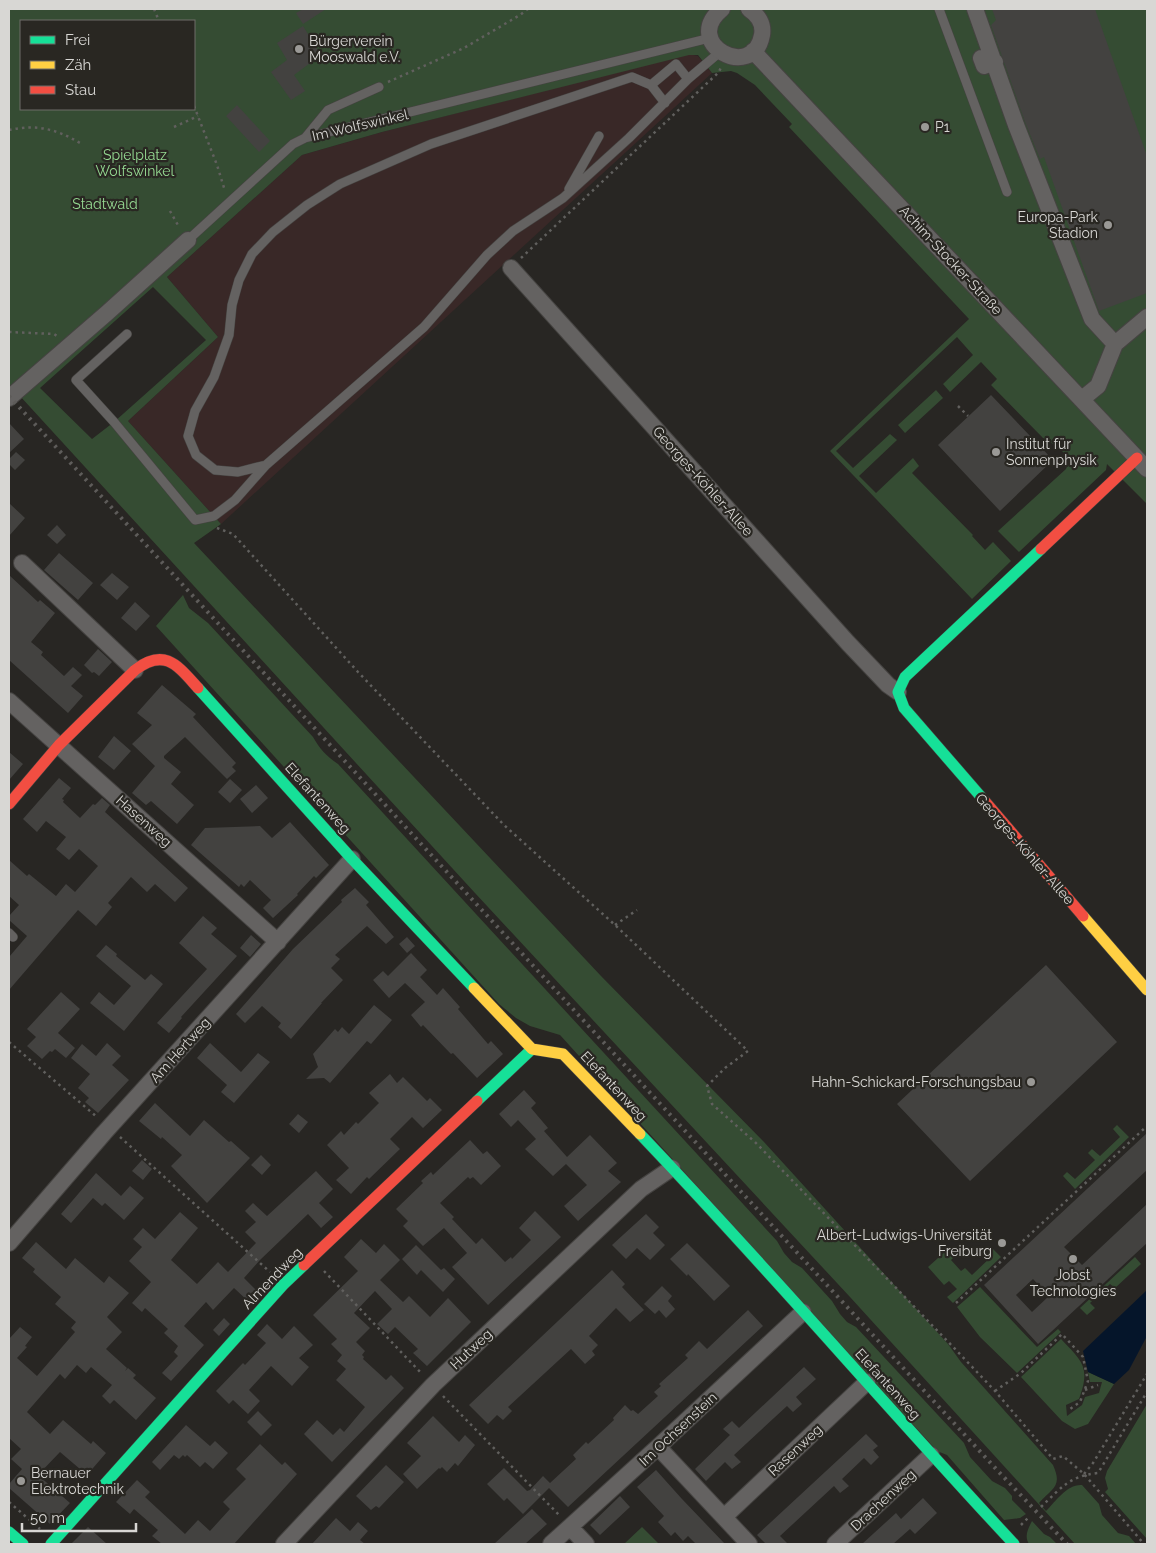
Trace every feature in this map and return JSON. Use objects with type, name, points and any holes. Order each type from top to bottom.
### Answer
[{"type":"street","points":[[722,9],[711,22],[710,38],[716,48],[723,54],[737,58],[753,51],[760,42],[762,32],[760,21],[753,10]]},
{"type":"street","points":[[975,9],[988,60],[1012,130],[1092,319],[1115,344]]},
{"type":"street","name":"Achim-Stocker-Straße","points":[[753,51],[1142,464]]},
{"type":"street","name":"Im Wolfswinkel","points":[[9,398],[188,240]]},
{"type":"street","name":"Georges-Köhler-Allee","points":[[511,268],[848,643],[888,685],[898,692],[904,708],[1139,975],[1147,990]]},
{"type":"street","points":[[1082,399],[1098,386],[1115,344],[1147,317]]},
{"type":"street","points":[[898,692],[905,677],[1142,464]]},
{"type":"street","points":[[9,804],[59,745],[135,670],[22,563]]},
{"type":"street","name":"Elefantenweg","points":[[135,670],[154,658],[165,658],[178,666],[352,859],[532,1049],[563,1054],[672,1168],[931,1455],[1014,1544]]},
{"type":"street","name":"Hasenweg","points":[[9,701],[278,942]]},
{"type":"street","name":"Am Hertweg","points":[[9,1243],[352,859]]},
{"type":"street","name":"Almendweg","points":[[52,1542],[283,1285],[532,1049]]},
{"type":"street","name":"Hutweg","points":[[284,1544],[433,1385],[641,1188],[672,1168]]},
{"type":"street","name":"Im Ochsenstein","points":[[551,1544],[803,1312]]},
{"type":"street","name":"Rasenweg","points":[[724,1517],[867,1382]]},
{"type":"street","points":[[658,1447],[749,1544]]},
{"type":"street","name":"Drachenweg","points":[[836,1544],[931,1455]]},
{"type":"street","points":[[570,1527],[586,1544]]},
{"type":"street","points":[[9,1532],[24,1544]]},
{"type":"lane","points":[[939,9],[1007,192]]},
{"type":"lane","name":"Im Wolfswinkel","points":[[188,240],[293,144],[305,138],[710,38]]},
{"type":"lane","points":[[127,334],[76,380],[114,422],[195,520],[214,516],[235,500],[266,464],[424,327],[487,255],[513,231],[564,198],[688,79],[723,54]]},
{"type":"lane","points":[[651,85],[676,64],[688,79]]},
{"type":"lane","points":[[266,464],[238,472],[215,470],[196,455],[188,436],[195,411],[214,377],[229,335],[232,305],[239,280],[252,254],[273,232],[340,184],[431,144],[632,77],[651,85],[665,103]]},
{"type":"lane","points":[[305,138],[328,110],[383,85]]},
{"type":"lane","points":[[564,198],[599,136]]},
{"type":"path","points":[[383,85],[464,48],[528,9]]},
{"type":"path","points":[[511,268],[719,72],[723,54]]},
{"type":"path","points":[[195,108],[229,202]]},
{"type":"path","points":[[174,127],[198,116]]},
{"type":"path","points":[[9,130],[43,128],[63,132],[80,143]]},
{"type":"path","points":[[170,211],[188,240]]},
{"type":"path","points":[[9,332],[54,334],[71,344]]},
{"type":"path","points":[[958,406],[968,416]]},
{"type":"path","points":[[195,520],[233,534],[358,672],[504,825],[615,925],[748,1051],[725,1068],[707,1086],[712,1104],[756,1143],[995,1391],[1054,1459],[1063,1456],[1084,1474],[1144,1544]]},
{"type":"path","points":[[615,925],[637,910]]},
{"type":"path","points":[[9,1042],[110,1128],[283,1285]]},
{"type":"path","points":[[956,1303],[1147,1126]]},
{"type":"path","points":[[995,1391],[1020,1373],[1062,1334],[1083,1356],[1088,1382],[1080,1402],[1070,1409]]},
{"type":"path","points":[[1084,1474],[1093,1463],[1147,1374]]},
{"type":"path","points":[[1084,1390],[1098,1385]]},
{"type":"path","points":[[1041,1506],[1073,1478],[1084,1474],[1098,1473],[1147,1392]]},
{"type":"path","points":[[9,1502],[52,1542]]},
{"type":"shaded area","points":[[689,54],[698,56],[712,73],[221,524],[128,421],[218,337],[167,277],[302,155],[382,132]]},
{"type":"green space","points":[[9,9],[1147,9],[1147,504],[1107,464],[1106,470],[1019,552],[998,531],[1066,469],[1069,461],[1068,456],[1043,438],[991,385],[997,379],[981,362],[950,392],[943,384],[973,355],[957,337],[836,451],[853,468],[890,434],[897,440],[859,476],[876,493],[913,458],[919,466],[912,473],[973,535],[985,550],[993,542],[1011,561],[972,599],[830,451],[969,319],[789,127],[792,124],[755,85],[731,71],[712,73],[698,55],[689,55],[382,132],[302,155],[167,277],[218,337],[128,421],[221,524],[194,543],[601,976],[764,1142],[948,1344],[961,1362],[1053,1465],[1057,1478],[1055,1487],[1039,1503],[1046,1511],[1071,1487],[1082,1485],[1099,1504],[1102,1515],[1118,1533],[1129,1536],[1136,1544],[1075,1544],[850,1297],[475,893],[9,384]],"holes":[[[153,287],[206,340],[114,422],[92,439],[40,388]]]},
{"type":"green space","points":[[936,390],[943,398],[905,433],[898,425]]},
{"type":"green space","points":[[183,595],[189,608],[208,623],[313,737],[324,752],[338,764],[777,1241],[792,1262],[802,1268],[832,1301],[847,1322],[856,1327],[964,1443],[970,1457],[992,1481],[1005,1488],[1012,1496],[1012,1500],[1026,1514],[1020,1518],[1004,1520],[947,1455],[937,1451],[560,1035],[530,1026],[516,1018],[499,1004],[156,626]]},
{"type":"green space","points":[[1117,1125],[1129,1137],[1075,1189],[1063,1176],[1067,1172],[1075,1179],[1095,1160],[1088,1153],[1092,1149],[1100,1156],[1120,1137],[1113,1129]]},
{"type":"green space","points":[[990,1246],[1001,1257],[953,1303],[947,1297],[957,1289],[949,1281],[944,1285],[928,1267],[947,1250],[954,1257],[951,1260],[961,1271],[965,1268],[972,1275],[992,1256],[986,1249]]},
{"type":"green space","points":[[1135,1257],[1141,1264],[1115,1288],[1110,1284],[1090,1303],[1095,1308],[1087,1315],[1080,1308]]},
{"type":"green space","points":[[980,1287],[1037,1347],[1058,1329],[1061,1332],[1017,1373],[980,1337],[957,1307]]},
{"type":"green space","points":[[1061,1339],[1079,1359],[1084,1372],[1083,1388],[1079,1399],[1066,1405],[1067,1416],[1082,1405],[1085,1397],[1099,1393],[1102,1382],[1090,1382],[1088,1372],[1114,1384],[1088,1424],[1075,1429],[1062,1421],[1021,1377]]},
{"type":"green space","points":[[1147,1404],[1147,1539],[1105,1492],[1108,1489],[1105,1478],[1107,1471]]},
{"type":"green space","points":[[1032,1521],[1057,1544],[1029,1544],[1027,1535]]},
{"type":"green space","points":[[642,1527],[659,1544],[624,1544]]},
{"type":"water","points":[[1147,1290],[1147,1336],[1129,1370],[1114,1384],[1088,1372],[1083,1351]]},
{"type":"building","points":[[303,9],[326,9],[303,24],[296,13]]},
{"type":"building","name":"Europa-Park Stadion","points":[[992,9],[1095,9],[1147,156],[1147,293],[1099,311],[1044,157],[1040,159],[1025,122],[991,25],[996,20]]},
{"type":"building","name":"Bürgerverein Mooswald e.V.","points":[[303,26],[321,55],[294,75],[305,91],[291,100],[271,72],[287,60],[277,43]]},
{"type":"building","points":[[237,105],[270,141],[259,152],[226,116]]},
{"type":"building","name":"Institut für Sonnenphysik","points":[[991,395],[1053,460],[1000,511],[938,445]]},
{"type":"building","points":[[9,423],[24,439],[9,453]]},
{"type":"building","points":[[16,452],[25,460],[15,470],[9,464],[9,459]]},
{"type":"building","points":[[9,503],[25,518],[9,536]]},
{"type":"building","points":[[57,525],[66,535],[57,544],[47,535]]},
{"type":"building","points":[[59,553],[93,583],[78,600],[44,570]]},
{"type":"building","points":[[112,573],[129,587],[117,600],[100,585]]},
{"type":"building","points":[[9,575],[38,602],[40,600],[55,613],[31,642],[43,652],[41,655],[64,676],[73,667],[82,675],[71,686],[83,696],[68,713],[9,660]]},
{"type":"building","points":[[135,602],[150,616],[136,631],[121,618]]},
{"type":"building","points":[[98,649],[112,662],[99,676],[94,672],[92,673],[84,665]]},
{"type":"building","points":[[162,685],[196,714],[193,717],[236,763],[232,767],[236,771],[227,779],[185,737],[164,756],[181,772],[171,784],[194,805],[177,824],[151,801],[146,805],[132,793],[155,766],[132,744],[152,725],[137,713]]},
{"type":"building","points":[[114,736],[131,751],[114,770],[98,757]]},
{"type":"building","points":[[9,752],[23,764],[9,780]]},
{"type":"building","points":[[59,778],[71,788],[62,799],[64,800],[63,802],[80,818],[93,804],[95,805],[102,798],[110,805],[105,812],[188,888],[175,902],[155,884],[147,892],[131,877],[108,903],[112,907],[96,926],[78,910],[9,990],[9,957],[27,936],[9,920],[9,916],[19,905],[9,896],[9,860],[27,876],[29,874],[56,896],[66,884],[75,892],[98,866],[79,849],[69,860],[56,849],[66,837],[46,821],[37,832],[23,819]]},
{"type":"building","points":[[230,779],[242,790],[230,803],[218,792]]},
{"type":"building","points":[[256,785],[268,798],[252,813],[240,799]]},
{"type":"building","points":[[290,822],[329,865],[316,878],[314,876],[298,895],[273,918],[263,908],[271,900],[250,880],[244,887],[241,884],[239,887],[191,845],[205,828],[260,826],[272,838]]},
{"type":"building","points":[[355,888],[369,902],[366,905],[394,937],[386,944],[367,926],[335,955],[340,959],[331,968],[343,980],[291,1039],[278,1027],[281,1023],[262,1006],[245,1023],[236,1014],[293,949]]},
{"type":"building","points":[[203,916],[217,928],[211,934],[237,956],[181,1017],[169,1033],[157,1023],[207,969],[179,943]]},
{"type":"building","points":[[251,935],[261,944],[250,957],[240,948]]},
{"type":"building","points":[[407,937],[415,946],[407,953],[399,944]]},
{"type":"building","points":[[106,945],[117,954],[116,956],[145,980],[151,974],[163,984],[124,1031],[90,1003],[99,992],[114,1005],[131,986],[96,956]]},
{"type":"building","points":[[411,953],[427,970],[420,977],[437,995],[443,988],[488,1044],[491,1041],[503,1054],[477,1078],[423,1025],[421,1027],[411,1015],[425,1002],[405,983],[389,998],[373,980],[383,971],[388,976]]},
{"type":"building","name":"Hahn-Schickard-Forschungsbau","points":[[1046,965],[1117,1042],[970,1181],[897,1104]]},
{"type":"building","points":[[61,992],[80,1009],[58,1033],[75,1048],[66,1058],[55,1049],[42,1059],[27,1046],[36,1037],[27,1029]]},
{"type":"building","points":[[374,1005],[392,1020],[371,1044],[367,1041],[330,1083],[324,1078],[306,1079],[318,1067],[313,1054],[335,1029],[338,1032],[342,1027],[349,1034]]},
{"type":"building","points":[[107,1043],[121,1056],[112,1065],[129,1080],[98,1113],[85,1102],[89,1098],[78,1088],[90,1074],[71,1058],[82,1044],[96,1056]]},
{"type":"building","points":[[210,1043],[241,1072],[258,1053],[270,1062],[234,1103],[221,1092],[227,1085],[197,1058]]},
{"type":"building","points":[[390,1074],[397,1083],[403,1077],[427,1101],[430,1098],[442,1110],[423,1128],[412,1117],[390,1139],[400,1149],[369,1179],[367,1177],[351,1194],[336,1180],[349,1168],[327,1145],[341,1131],[344,1135],[356,1122],[358,1124],[379,1103],[369,1093]]},
{"type":"building","points":[[524,1090],[536,1103],[531,1108],[548,1128],[544,1131],[567,1157],[590,1135],[617,1163],[608,1171],[621,1182],[578,1221],[564,1206],[587,1185],[566,1164],[553,1176],[525,1149],[536,1139],[518,1120],[511,1127],[499,1114]]},
{"type":"building","points":[[155,1103],[190,1136],[204,1120],[250,1158],[207,1203],[171,1166],[182,1155],[162,1137],[161,1139],[139,1121]]},
{"type":"building","points":[[298,1114],[308,1122],[299,1133],[289,1124]]},
{"type":"building","points":[[1147,1133],[1147,1170],[1064,1247],[1082,1265],[1147,1204],[1147,1243],[1038,1344],[984,1285]],"holes":[[[1033,1279],[1049,1296],[1032,1312],[1016,1295]]]},
{"type":"building","points":[[470,1140],[483,1154],[487,1151],[501,1166],[481,1185],[473,1177],[470,1179],[468,1177],[440,1203],[454,1217],[452,1219],[476,1244],[482,1238],[505,1262],[511,1257],[512,1259],[531,1240],[519,1228],[535,1211],[561,1237],[488,1305],[452,1267],[467,1253],[444,1228],[423,1246],[403,1226],[408,1221],[396,1209],[423,1183],[421,1181],[431,1172],[433,1175]]},
{"type":"building","points":[[261,1155],[271,1165],[262,1175],[251,1165]]},
{"type":"building","points":[[142,1160],[152,1169],[143,1180],[132,1171]]},
{"type":"building","points":[[316,1171],[333,1189],[319,1203],[333,1217],[321,1228],[308,1214],[260,1260],[244,1278],[258,1292],[249,1302],[234,1288],[213,1310],[206,1302],[184,1326],[204,1345],[171,1381],[162,1373],[178,1356],[174,1352],[178,1346],[164,1333],[168,1329],[145,1308],[142,1312],[132,1303],[151,1282],[129,1261],[142,1247],[133,1239],[143,1228],[155,1239],[180,1212],[198,1228],[171,1260],[197,1284],[218,1262],[228,1272],[256,1243],[245,1232],[256,1222],[245,1211],[253,1203],[267,1216]]},
{"type":"building","points":[[96,1173],[121,1196],[130,1186],[144,1198],[124,1220],[105,1203],[102,1206],[93,1198],[71,1223],[61,1214]]},
{"type":"building","points":[[646,1214],[659,1227],[653,1233],[665,1245],[650,1260],[637,1248],[626,1259],[612,1245]]},
{"type":"building","points":[[361,1239],[376,1253],[384,1244],[400,1260],[380,1280],[403,1302],[409,1296],[430,1317],[448,1298],[471,1322],[427,1366],[413,1353],[418,1349],[395,1327],[388,1334],[377,1324],[392,1309],[375,1291],[354,1313],[370,1328],[356,1342],[365,1351],[362,1355],[363,1359],[386,1380],[391,1375],[404,1388],[332,1462],[304,1434],[317,1420],[333,1435],[340,1428],[344,1432],[365,1407],[336,1380],[346,1369],[337,1361],[342,1355],[331,1344],[337,1339],[313,1315],[358,1271],[344,1257]]},
{"type":"building","points":[[36,1242],[66,1269],[75,1258],[104,1283],[109,1276],[129,1293],[107,1317],[122,1332],[106,1349],[127,1368],[125,1371],[128,1368],[136,1375],[133,1378],[156,1398],[136,1420],[114,1400],[110,1404],[102,1396],[112,1385],[91,1367],[86,1373],[77,1365],[65,1379],[60,1374],[27,1412],[50,1434],[63,1420],[91,1444],[93,1441],[106,1453],[87,1475],[60,1452],[38,1475],[70,1503],[50,1524],[9,1488],[9,1484],[22,1469],[11,1459],[21,1449],[9,1438],[9,1339],[20,1327],[32,1337],[25,1346],[27,1347],[17,1358],[37,1376],[75,1332],[71,1328],[76,1322],[55,1304],[61,1297],[33,1272],[35,1269],[22,1258]]},
{"type":"building","points":[[687,1243],[730,1286],[714,1301],[688,1274],[687,1276],[670,1259]]},
{"type":"building","points":[[416,1245],[441,1270],[444,1268],[455,1279],[443,1292],[421,1270],[417,1275],[402,1259]]},
{"type":"building","points":[[612,1270],[625,1284],[622,1287],[644,1310],[630,1322],[616,1308],[589,1336],[598,1345],[592,1351],[595,1355],[585,1364],[571,1349],[508,1407],[512,1411],[503,1420],[497,1415],[488,1424],[469,1405]]},
{"type":"building","points":[[662,1286],[672,1296],[668,1301],[675,1309],[666,1318],[659,1310],[655,1314],[644,1304]]},
{"type":"building","points":[[748,1310],[763,1326],[568,1507],[549,1488],[523,1514],[507,1498],[504,1501],[487,1484],[504,1468],[527,1491],[543,1476],[550,1483],[576,1459],[573,1455],[614,1420],[613,1418],[625,1405],[631,1411],[633,1410],[638,1414],[658,1396],[654,1392],[661,1386],[659,1384],[688,1358],[685,1355],[699,1341],[707,1349]]},
{"type":"building","points":[[224,1318],[230,1324],[219,1336],[213,1330]]},
{"type":"building","points":[[267,1324],[282,1339],[294,1326],[313,1345],[299,1358],[309,1367],[292,1386],[271,1366],[249,1390],[260,1401],[248,1414],[233,1400],[229,1404],[216,1391],[243,1363],[245,1365],[266,1343],[257,1335]]},
{"type":"building","points":[[804,1367],[816,1379],[796,1397],[802,1404],[793,1412],[787,1406],[734,1455],[741,1462],[732,1469],[725,1462],[706,1481],[695,1469],[730,1435],[723,1429],[732,1421],[739,1428]]},
{"type":"building","points":[[258,1411],[272,1425],[261,1436],[247,1422]]},
{"type":"building","points":[[433,1416],[459,1442],[465,1435],[475,1445],[458,1466],[455,1463],[447,1472],[442,1467],[439,1468],[417,1489],[403,1474],[421,1456],[407,1443]]},
{"type":"building","points":[[186,1425],[210,1446],[215,1441],[228,1453],[213,1469],[205,1462],[200,1467],[187,1455],[185,1457],[183,1455],[179,1459],[174,1455],[160,1470],[152,1462]]},
{"type":"building","points":[[866,1434],[878,1446],[873,1450],[879,1457],[871,1465],[864,1458],[842,1479],[849,1486],[840,1493],[834,1486],[780,1536],[788,1544],[766,1544],[757,1535]]},
{"type":"building","points":[[260,1444],[282,1465],[285,1462],[297,1474],[234,1544],[162,1544],[152,1536],[158,1530],[134,1509],[130,1514],[116,1502],[137,1480],[150,1492],[145,1497],[185,1534],[198,1520],[210,1531],[230,1509],[223,1502],[246,1479],[236,1469]]},
{"type":"building","points":[[386,1465],[404,1482],[379,1508],[376,1506],[371,1510],[356,1496]]},
{"type":"building","points":[[656,1470],[725,1544],[696,1544],[688,1536],[683,1541],[675,1532],[671,1536],[658,1522],[664,1516],[637,1487]]},
{"type":"building","points":[[620,1496],[630,1507],[600,1535],[590,1525]]},
{"type":"building","points":[[923,1498],[937,1513],[915,1534],[910,1529],[893,1544],[862,1544],[896,1513],[901,1519]]},
{"type":"building","points":[[532,1509],[547,1524],[525,1544],[494,1544]]},
{"type":"building","points":[[336,1518],[350,1531],[358,1522],[368,1531],[360,1540],[365,1544],[312,1544]]},
{"type":"building","points":[[88,1527],[107,1544],[71,1544]]},
{"type":"railway","points":[[9,396],[1067,1544]]},
{"type":"traffic: fast","points":[[982,798],[904,708],[898,692],[905,677],[1041,549]]},
{"type":"traffic: fast","points":[[198,688],[352,859],[474,988]]},
{"type":"traffic: fast","points":[[477,1101],[532,1049]]},
{"type":"traffic: fast","points":[[640,1134],[1014,1544]]},
{"type":"traffic: fast","points":[[51,1544],[283,1285],[304,1265]]},
{"type":"traffic: fast","points":[[9,1532],[23,1544]]},
{"type":"traffic: slow","points":[[1083,916],[1147,990]]},
{"type":"traffic: slow","points":[[474,988],[532,1049],[563,1054],[640,1134]]},
{"type":"traffic: jam","points":[[1041,549],[1137,458]]},
{"type":"traffic: jam","points":[[9,804],[59,745],[135,670],[146,663],[155,660],[170,662],[198,688]]},
{"type":"traffic: jam","points":[[982,798],[1083,916]]},
{"type":"traffic: jam","points":[[304,1265],[477,1101]]},
{"type":"place","name":"Bürgerverein Mooswald e.V.","points":[[299,49]]},
{"type":"place","name":"P1","points":[[925,127]]},
{"type":"place","name":"Europa-Park Stadion","points":[[1108,225]]},
{"type":"place","name":"Institut für Sonnenphysik","points":[[996,452]]},
{"type":"place","name":"Hahn-Schickard-Forschungsbau","points":[[1031,1082]]},
{"type":"place","name":"Albert-Ludwigs-Universität Freiburg","points":[[1002,1243]]},
{"type":"place","name":"Jobst Technologies","points":[[1073,1259]]},
{"type":"place","name":"Bernauer Elektrotechnik","points":[[21,1481]]},
{"type":"park label","name":"Spielplatz Wolfswinkel","points":[[135,164]]},
{"type":"park label","name":"Stadtwald","points":[[105,204]]}]
